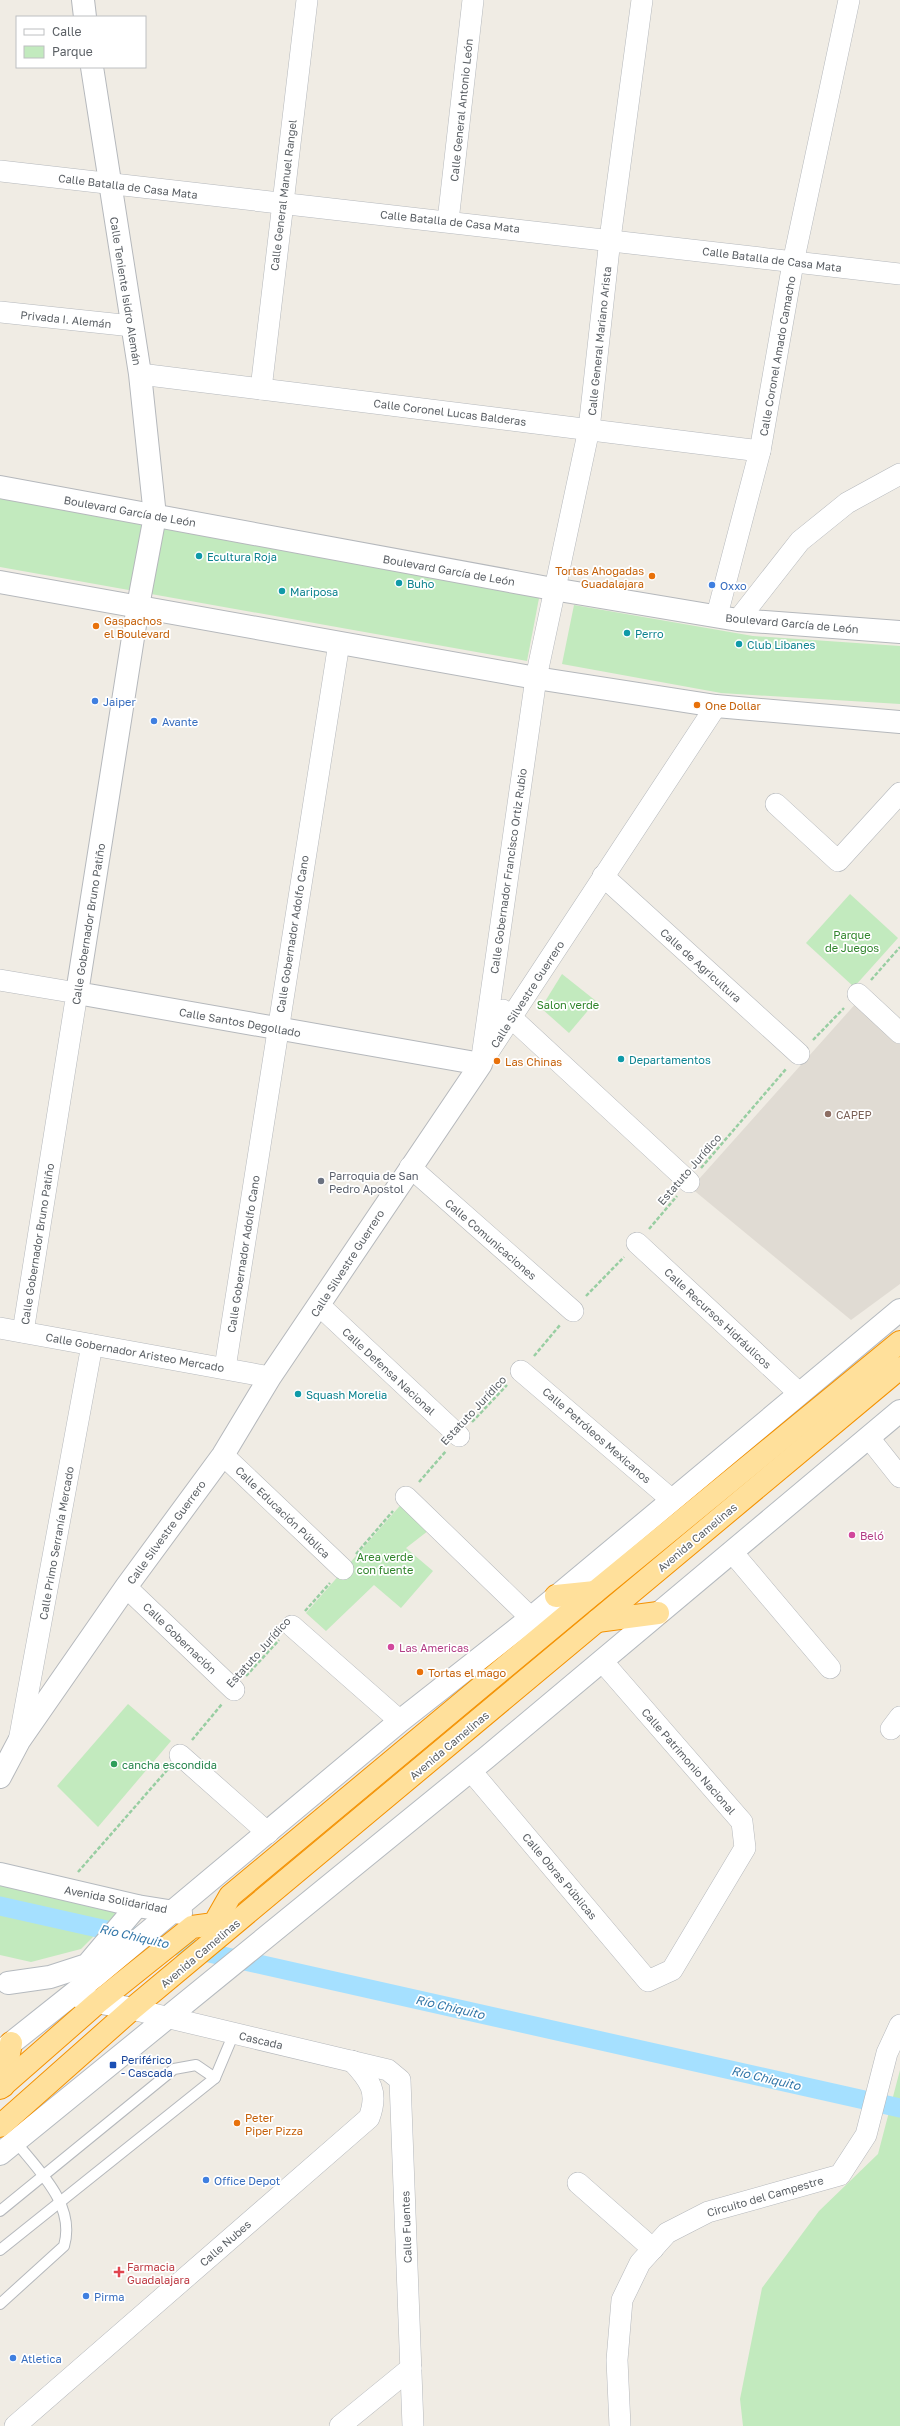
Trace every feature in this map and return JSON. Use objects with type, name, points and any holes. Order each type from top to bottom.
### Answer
[{"type":"highway","name":"Avenida Camelinas","points":[[219,1931],[230,1896],[595,1592],[900,1342]]},
{"type":"highway","name":"Avenida Camelinas","points":[[0,2126],[150,1995],[219,1931],[597,1621],[900,1368]]},
{"type":"highway","points":[[556,1596],[595,1592]]},
{"type":"highway","points":[[597,1621],[658,1613]]},
{"type":"highway","name":"Avenida Camelinas","points":[[2,2087],[97,2003],[192,1927],[219,1931]]},
{"type":"highway","points":[[2,2087],[5,2047]]},
{"type":"street","points":[[83,0],[85,16]]},
{"type":"street","name":"Calle General Manuel Rangel","points":[[261,389],[307,0]]},
{"type":"street","name":"Calle General Antonio León","points":[[448,221],[473,0]]},
{"type":"street","name":"Calle General Mariano Arista","points":[[536,678],[553,589],[589,429],[610,239],[642,0]]},
{"type":"street","name":"Calle Coronel Amado Camacho","points":[[717,615],[760,451],[793,262],[849,0]]},
{"type":"street","name":"Calle Teniente Isidro Alemán","points":[[92,68],[109,184],[140,374],[155,516]]},
{"type":"street","name":"Calle Batalla de Casa Mata","points":[[0,171],[610,239],[900,274]]},
{"type":"street","name":"Privada I. Alemán","points":[[0,312],[132,326]]},
{"type":"street","name":"Calle Coronel Lucas Balderas","points":[[140,374],[760,451]]},
{"type":"street","points":[[738,620],[800,541],[847,503],[900,474]]},
{"type":"street","name":"Boulevard García de León","points":[[0,487],[553,589],[717,615],[738,620],[900,632]]},
{"type":"street","name":"Calle Gobernador Bruno Patiño","points":[[23,1332],[138,606],[155,516]]},
{"type":"street","points":[[0,582],[536,678],[716,706],[900,722]]},
{"type":"street","name":"Calle Gobernador Adolfo Cano","points":[[225,1368],[277,1028],[339,642]]},
{"type":"street","name":"Calle Gobernador Francisco Ortiz Rubio","points":[[480,1064],[536,678]]},
{"type":"street","name":"Calle Silvestre Guerrero","points":[[0,1777],[20,1741],[126,1587],[223,1455],[270,1377],[320,1306],[410,1167],[512,1018],[603,876],[716,706]]},
{"type":"street","points":[[776,804],[838,861],[900,793]]},
{"type":"street","name":"Calle de Agricultura","points":[[603,876],[799,1054]]},
{"type":"street","name":"Calle Santos Degollado","points":[[0,980],[480,1064]]},
{"type":"street","points":[[858,994],[900,1033]]},
{"type":"street","points":[[490,999],[689,1182]]},
{"type":"street","name":"Calle Comunicaciones","points":[[410,1167],[573,1311]]},
{"type":"street","name":"Calle Recursos Hidráulicos","points":[[637,1243],[798,1393]]},
{"type":"street","name":"Calle Defensa Nacional","points":[[320,1306],[459,1436]]},
{"type":"street","points":[[4,1982],[90,1971],[168,1915],[268,1833],[400,1721],[531,1618],[798,1393],[900,1310]]},
{"type":"street","name":"Calle Gobernador Aristeo Mercado","points":[[0,1328],[270,1377]]},
{"type":"street","name":"Calle Primo Serranía Mercado","points":[[20,1741],[92,1345]]},
{"type":"street","name":"Calle Petróleos Mexicanos","points":[[521,1371],[672,1500]]},
{"type":"street","points":[[8,2148],[471,1771],[900,1411]]},
{"type":"street","points":[[869,1438],[900,1477]]},
{"type":"street","name":"Calle Educación Pública","points":[[223,1455],[343,1569]]},
{"type":"street","points":[[406,1497],[531,1618]]},
{"type":"street","points":[[732,1552],[830,1668]]},
{"type":"street","name":"Calle Gobernación","points":[[126,1587],[234,1690]]},
{"type":"street","points":[[292,1626],[400,1721]]},
{"type":"street","name":"Calle Patrimonio Nacional","points":[[602,1661],[742,1822],[745,1848],[672,1970],[648,1981]]},
{"type":"street","points":[[180,1756],[268,1833]]},
{"type":"street","name":"Calle Obras Públicas","points":[[471,1771],[648,1981]]},
{"type":"street","name":"Avenida Solidaridad","points":[[0,1874],[168,1915],[219,1931]]},
{"type":"street","points":[[5,2047],[70,1996],[136,1907]]},
{"type":"street","points":[[4,1982],[97,2003],[170,2017]]},
{"type":"street","name":"Cascada","points":[[170,2017],[352,2061]]},
{"type":"street","name":"Circuito del Campestre","points":[[620,2426],[616,2360],[622,2300],[640,2263],[667,2233],[708,2212],[840,2175],[866,2135],[873,2102],[887,2053],[900,2025]]},
{"type":"street","name":"Calle Fuentes","points":[[352,2061],[388,2070],[400,2080],[413,2426]]},
{"type":"street","name":"Calle Nubes","points":[[15,2426],[369,2118],[373,2108],[373,2092],[366,2076],[352,2061]]},
{"type":"street","points":[[578,2183],[653,2249]]},
{"type":"street","points":[[340,2426],[411,2368]]},
{"type":"lane","points":[[0,2250],[215,2078],[234,2033]]},
{"type":"lane","points":[[0,2211],[174,2069],[196,2064],[215,2078]]},
{"type":"lane","points":[[0,2304],[64,2246],[68,2235],[61,2202],[43,2176],[8,2148]]},
{"type":"path","name":"Estatuto Jurídico","points":[[63,1889],[180,1756],[234,1690],[343,1569],[459,1436],[521,1371],[573,1311],[637,1243],[799,1054],[858,994],[900,947]]},
{"type":"shaded area","name":"CAPEP","points":[[858,1001],[900,1040],[900,1284],[851,1320],[691,1188]]},
{"type":"green space","points":[[0,497],[540,593],[527,661],[0,567]]},
{"type":"green space","points":[[574,605],[753,636],[900,646],[900,704],[721,693],[562,664]]},
{"type":"green space","name":"Parque de Juegos","points":[[850,894],[898,938],[854,987],[806,943]]},
{"type":"green space","name":"Salon verde","points":[[562,974],[596,1001],[569,1033],[541,1008]]},
{"type":"green space","name":"Area verde con fuente","points":[[405,1500],[433,1527],[406,1548],[433,1571],[401,1608],[374,1585],[326,1631],[306,1613]]},
{"type":"green space","name":"cancha escondida","points":[[128,1704],[171,1741],[98,1827],[57,1786]]},
{"type":"green space","points":[[0,1871],[129,1901],[81,1949],[31,1962],[0,1955]]},
{"type":"green space","points":[[900,2070],[900,2426],[743,2426],[740,2399],[762,2288],[819,2211],[878,2154]]},
{"type":"waterway","name":"Río Chiquito","points":[[0,1906],[900,2108]]},
{"type":"place","name":"Ecultura Roja","points":[[199,556]]},
{"type":"place","name":"Tortas Ahogadas Guadalajara","points":[[652,576]]},
{"type":"place","name":"Buho","points":[[399,583]]},
{"type":"place","name":"Oxxo","points":[[712,585]]},
{"type":"place","name":"Mariposa","points":[[282,591]]},
{"type":"place","name":"Gaspachos el Boulevard","points":[[96,626]]},
{"type":"place","name":"Perro","points":[[627,633]]},
{"type":"place","name":"Club Libanes","points":[[739,644]]},
{"type":"place","name":"Jaiper","points":[[95,701]]},
{"type":"place","name":"One Dollar","points":[[697,705]]},
{"type":"place","name":"Avante","points":[[154,721]]},
{"type":"place","name":"Departamentos","points":[[621,1059]]},
{"type":"place","name":"Las Chinas","points":[[497,1061]]},
{"type":"place","name":"CAPEP","points":[[828,1114]]},
{"type":"place","name":"Parroquia de San Pedro Apostol","points":[[321,1181]]},
{"type":"place","name":"Squash Morelia","points":[[298,1394]]},
{"type":"place","name":"Beló","points":[[852,1535]]},
{"type":"place","name":"Las Americas","points":[[391,1647]]},
{"type":"place","name":"Tortas el mago","points":[[420,1672]]},
{"type":"place","name":"cancha escondida","points":[[114,1764]]},
{"type":"place","name":"Periférico - Cascada","points":[[113,2065]]},
{"type":"place","name":"Peter Piper Pizza","points":[[237,2123]]},
{"type":"place","name":"Office Depot","points":[[206,2180]]},
{"type":"place","name":"Farmacia Guadalajara","points":[[119,2272]]},
{"type":"place","name":"Pirma","points":[[86,2296]]},
{"type":"place","name":"Atletica","points":[[13,2358]]}]
